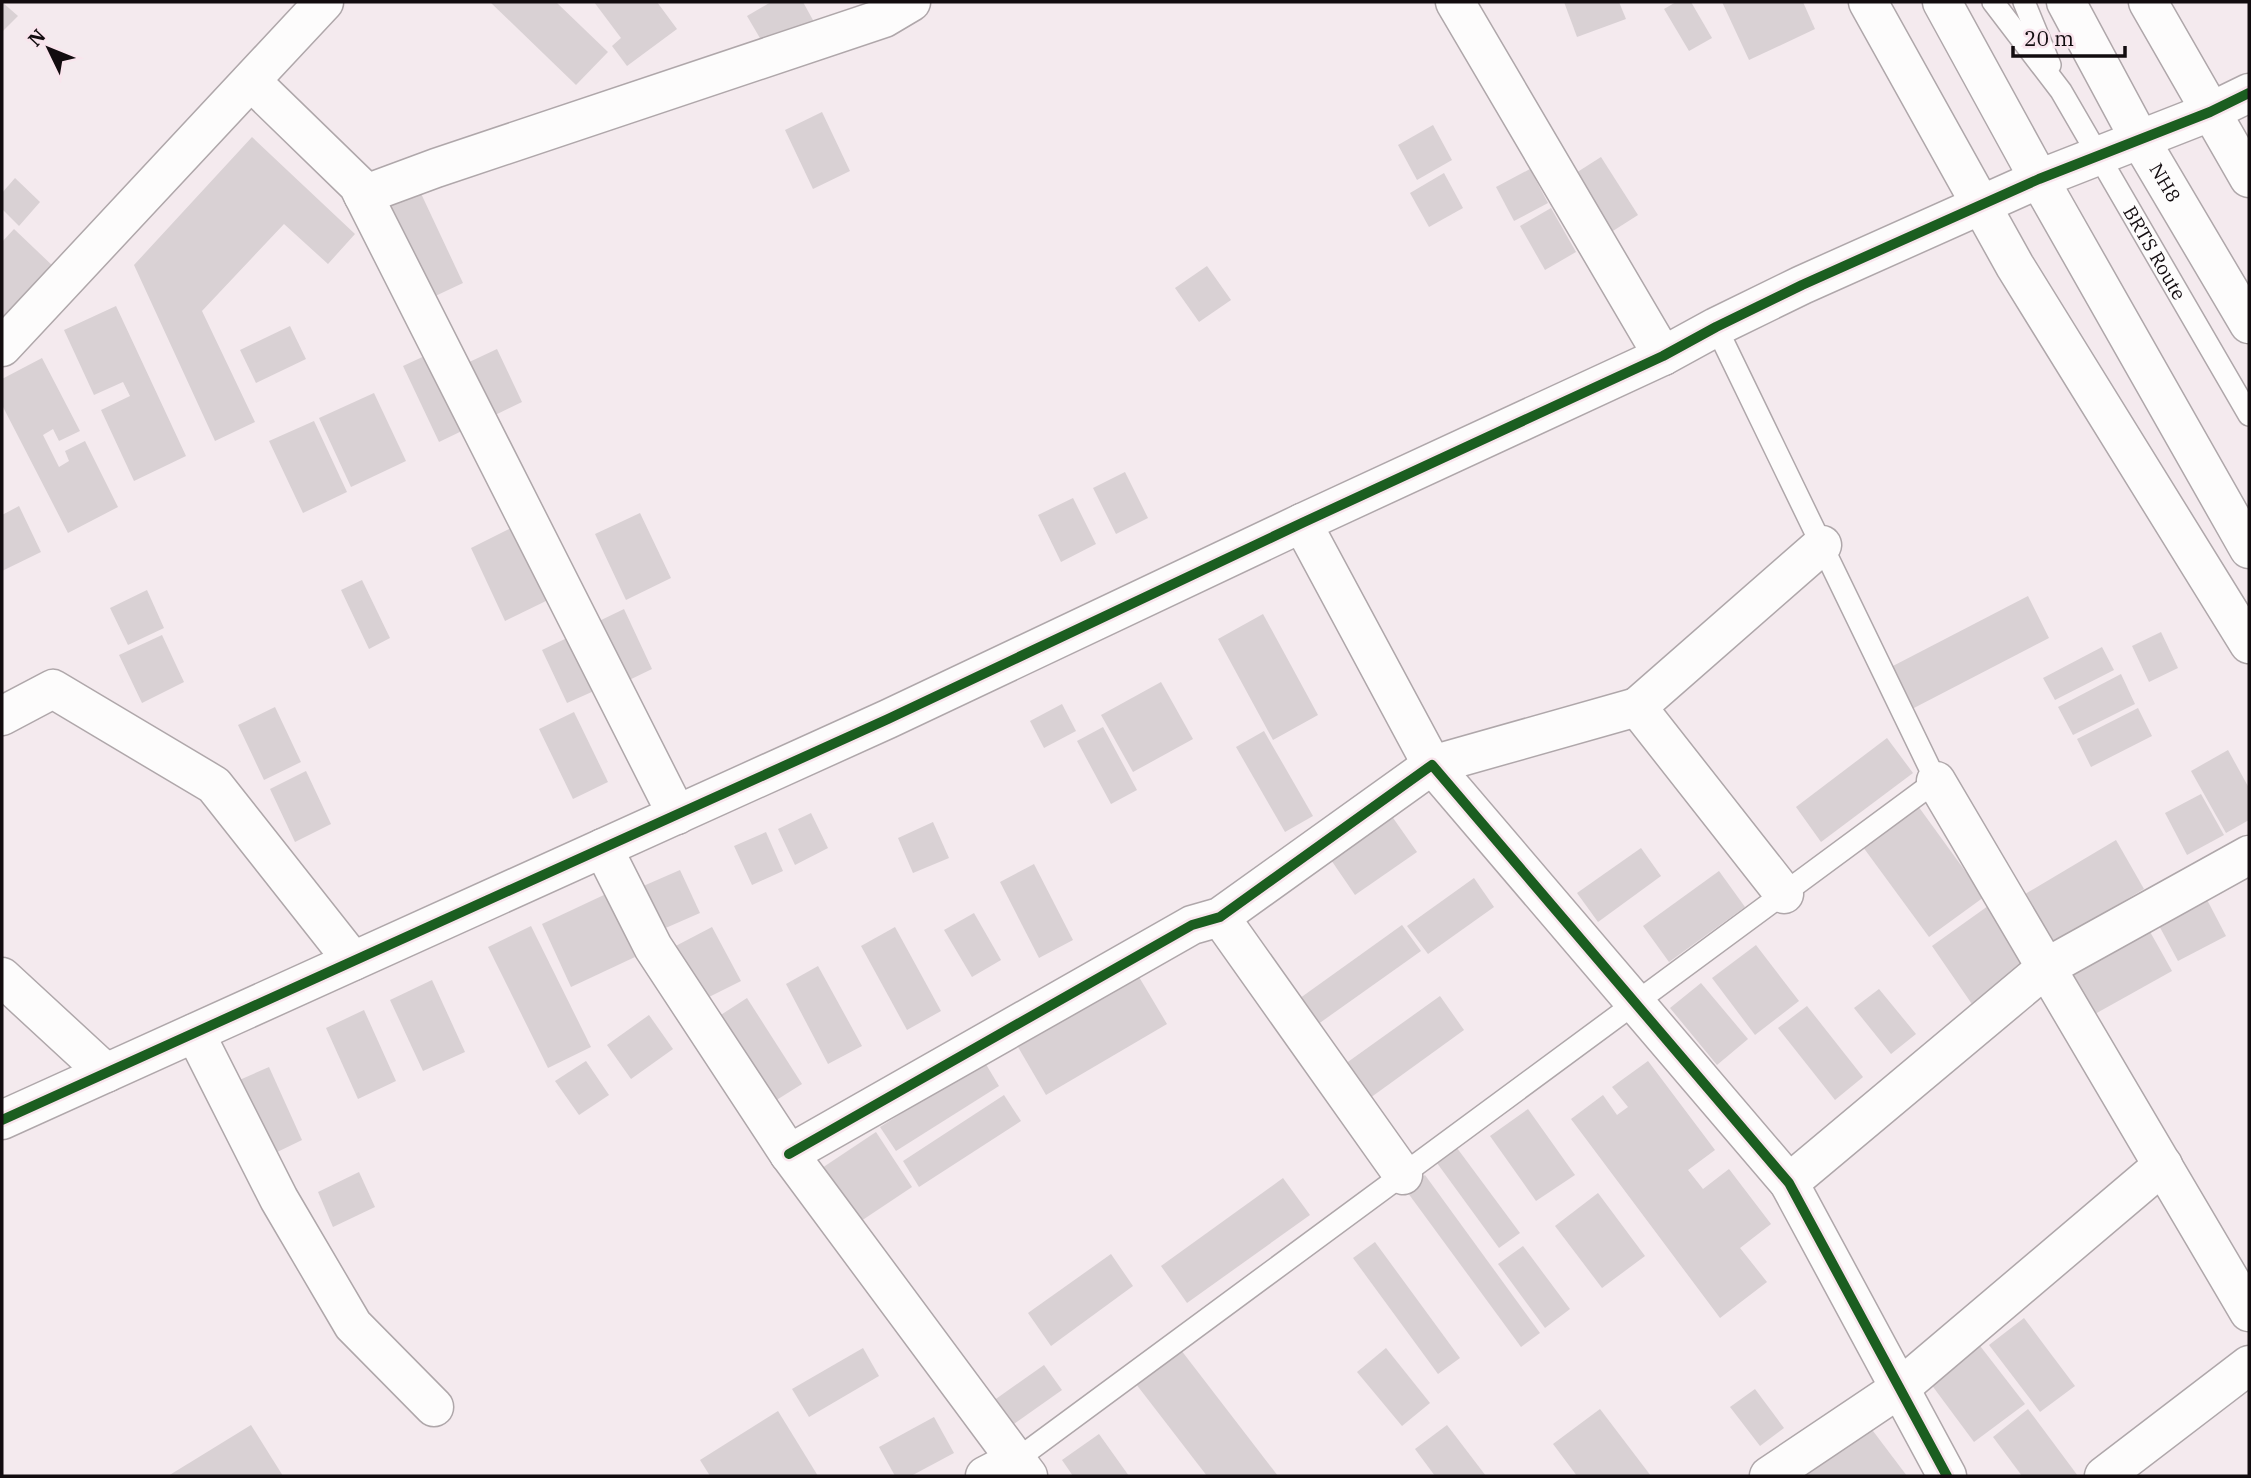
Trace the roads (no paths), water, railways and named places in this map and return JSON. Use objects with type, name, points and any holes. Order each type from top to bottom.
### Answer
[{"type":"street","points":[[2,347],[324,2]]},
{"type":"street","points":[[363,195],[884,18],[911,2]]},
{"type":"street","points":[[1455,2],[1663,356]]},
{"type":"street","points":[[1868,2],[2015,266],[2249,644]]},
{"type":"street","points":[[1942,2],[2249,549]]},
{"type":"street","name":"NH8","points":[[2066,2],[2139,138],[2249,324]]},
{"type":"street","points":[[2148,2],[2249,178]]},
{"type":"street","points":[[251,81],[358,185],[677,815]]},
{"type":"street","points":[[2,1120],[888,719],[1663,356],[1802,285],[2039,178],[2210,112],[2249,93]]},
{"type":"street","points":[[1302,523],[1432,765],[1789,1183],[1947,1476]]},
{"type":"street","points":[[789,1154],[1192,925],[1220,917],[1432,765],[1637,707],[1822,545]]},
{"type":"street","points":[[2,716],[53,689],[214,785],[353,961]]},
{"type":"street","points":[[1637,707],[1784,894]]},
{"type":"street","points":[[1936,781],[2249,1312]]},
{"type":"street","points":[[603,848],[653,947],[789,1154],[1010,1471]]},
{"type":"street","points":[[1789,1183],[2047,967],[2249,855]]},
{"type":"street","points":[[1220,917],[1403,1175]]},
{"type":"street","points":[[2,976],[106,1073]]},
{"type":"street","points":[[195,1032],[279,1199],[353,1325],[434,1407]]},
{"type":"street","points":[[1769,1476],[1900,1388],[2163,1165]]},
{"type":"street","points":[[2104,1476],[2249,1365]]},
{"type":"lane","points":[[1993,2],[2061,91]]},
{"type":"lane","points":[[2024,2],[2061,91]]},
{"type":"lane","name":"BRTS Route","points":[[2061,91],[2249,415]]},
{"type":"lane","points":[[1010,1471],[1403,1175],[1936,781],[1716,327]]}]
